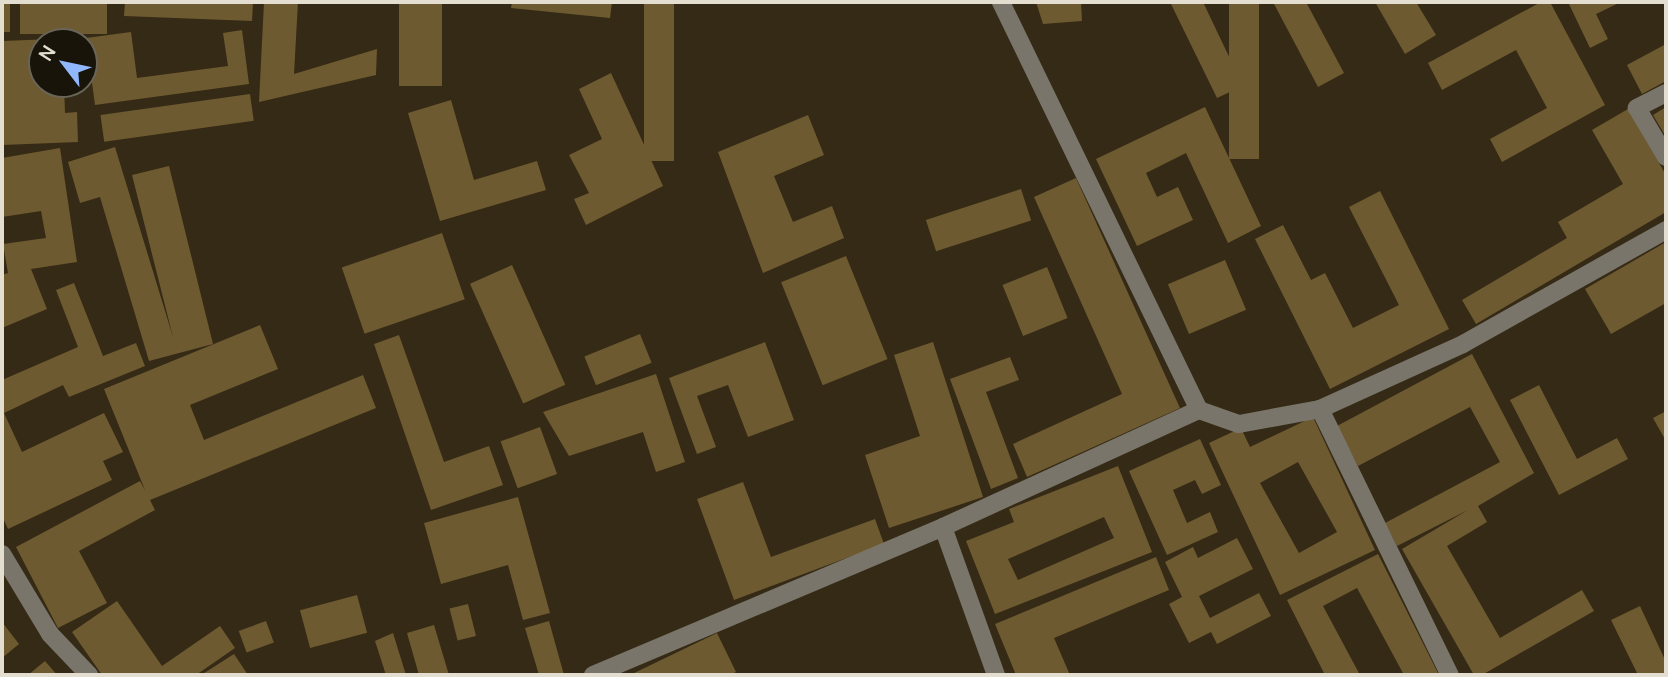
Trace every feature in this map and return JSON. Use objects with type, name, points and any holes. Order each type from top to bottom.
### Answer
[{"type":"street","points":[[1001,2],[1199,410],[1239,425],[1320,409],[1464,344],[1666,230]]},
{"type":"street","points":[[1666,93],[1637,107],[1666,158]]},
{"type":"street","points":[[1320,409],[1450,675]]},
{"type":"street","points":[[593,675],[943,527],[1199,410]]},
{"type":"street","points":[[943,527],[996,675]]},
{"type":"street","points":[[2,554],[50,634],[89,675]]},
{"type":"building","points":[[2,2],[10,2],[10,32],[2,32]]},
{"type":"building","points":[[20,2],[107,2],[107,34],[98,34],[98,28],[28,28],[28,34],[20,34]]},
{"type":"building","points":[[125,2],[253,2],[252,21],[124,16]]},
{"type":"building","points":[[264,2],[298,2],[294,74],[377,49],[376,75],[259,102]]},
{"type":"building","points":[[399,2],[442,2],[442,86],[399,86]]},
{"type":"building","points":[[512,2],[612,2],[610,18],[511,8]]},
{"type":"building","points":[[644,2],[674,2],[674,161],[644,161]]},
{"type":"building","points":[[1036,2],[1081,2],[1082,21],[1043,24]]},
{"type":"building","points":[[1170,2],[1203,2],[1243,86],[1217,98]]},
{"type":"building","points":[[1229,2],[1259,2],[1259,159],[1229,159]]},
{"type":"building","points":[[1273,2],[1306,2],[1344,73],[1318,87]]},
{"type":"building","points":[[1375,2],[1416,2],[1436,35],[1405,54]]},
{"type":"building","points":[[1541,2],[1550,2],[1605,105],[1502,162],[1490,139],[1547,108],[1516,50],[1442,90],[1428,63]]},
{"type":"building","points":[[1568,2],[1621,2],[1596,14],[1608,39],[1590,48]]},
{"type":"building","points":[[242,30],[249,84],[95,105],[94,98],[98,98],[98,36],[131,32],[137,78],[228,66],[223,33]]},
{"type":"building","points":[[28,40],[28,98],[64,98],[65,113],[77,112],[78,142],[2,145],[2,41]]},
{"type":"building","points":[[1666,44],[1666,81],[1642,94],[1627,65]]},
{"type":"building","points":[[611,73],[663,186],[586,225],[574,199],[589,193],[569,155],[602,139],[579,89]]},
{"type":"building","points":[[250,94],[254,121],[104,142],[100,115]]},
{"type":"building","points":[[451,100],[474,180],[537,161],[546,190],[440,221],[408,113]]},
{"type":"building","points":[[1205,107],[1261,226],[1228,243],[1186,153],[1146,173],[1157,197],[1178,187],[1193,220],[1137,246],[1096,159]]},
{"type":"building","points":[[1666,107],[1666,137],[1653,115]]},
{"type":"building","points":[[1628,109],[1666,175],[1666,212],[1476,324],[1462,300],[1567,238],[1558,222],[1623,184],[1592,130]]},
{"type":"building","points":[[808,115],[824,155],[774,176],[793,222],[832,206],[844,238],[763,273],[718,152]]},
{"type":"building","points":[[115,147],[173,337],[132,175],[169,166],[213,344],[149,361],[100,197],[80,203],[68,162]]},
{"type":"building","points":[[60,148],[77,262],[31,269],[47,309],[2,328],[2,275],[8,273],[3,244],[46,238],[41,211],[2,217],[2,158]]},
{"type":"building","points":[[1076,178],[1180,408],[1027,477],[1013,444],[1122,394],[1034,197]]},
{"type":"building","points":[[1021,189],[1031,220],[936,251],[926,220]]},
{"type":"building","points":[[1380,191],[1449,329],[1330,389],[1255,239],[1283,225],[1311,280],[1325,273],[1353,328],[1399,305],[1349,207]]},
{"type":"building","points":[[442,233],[465,299],[365,334],[342,268]]},
{"type":"building","points":[[1666,242],[1666,303],[1611,334],[1585,289]]},
{"type":"building","points":[[846,256],[888,359],[823,385],[781,282]]},
{"type":"building","points":[[1225,260],[1246,310],[1189,334],[1168,284]]},
{"type":"building","points":[[512,265],[565,385],[523,403],[470,284]]},
{"type":"building","points":[[1047,267],[1068,318],[1023,336],[1002,285]]},
{"type":"building","points":[[74,283],[103,356],[136,343],[145,366],[69,397],[63,385],[4,413],[22,452],[104,413],[123,452],[103,461],[112,480],[8,529],[2,516],[2,380],[78,347],[56,290]]},
{"type":"building","points":[[260,325],[278,369],[190,405],[204,440],[363,375],[376,408],[150,500],[155,510],[79,551],[107,603],[58,628],[16,547],[140,481],[145,490],[104,389]]},
{"type":"building","points":[[640,334],[652,363],[596,385],[584,356]]},
{"type":"building","points":[[399,335],[444,462],[489,446],[503,485],[431,510],[374,344]]},
{"type":"building","points":[[765,342],[794,420],[748,437],[728,385],[697,396],[716,447],[697,454],[669,378]]},
{"type":"building","points":[[933,342],[983,497],[889,528],[865,455],[920,436],[894,355]]},
{"type":"building","points":[[1472,354],[1534,473],[1478,506],[1487,522],[1447,546],[1500,638],[1582,590],[1594,611],[1482,675],[1474,675],[1402,549],[1468,510],[1397,546],[1385,523],[1500,462],[1470,407],[1358,466],[1337,426]]},
{"type":"building","points":[[1010,357],[1019,380],[986,392],[1018,478],[991,489],[950,379]]},
{"type":"building","points":[[656,374],[685,462],[656,472],[643,432],[569,456],[543,412]]},
{"type":"building","points":[[1539,385],[1577,459],[1617,438],[1628,459],[1559,495],[1510,400]]},
{"type":"building","points":[[1666,411],[1666,441],[1653,418]]},
{"type":"building","points":[[1313,417],[1375,550],[1280,595],[1209,443],[1241,428],[1250,447]],"holes":[[[1298,462],[1337,532],[1299,553],[1260,483]]]},
{"type":"building","points":[[540,427],[557,474],[518,488],[501,441]]},
{"type":"building","points":[[1200,439],[1221,485],[1202,494],[1195,480],[1173,490],[1187,523],[1210,512],[1218,532],[1167,555],[1129,471]]},
{"type":"building","points":[[1118,466],[1152,552],[995,614],[966,541],[1014,522],[1009,509]],"holes":[[[1104,517],[1114,538],[1018,580],[1008,559]]]},
{"type":"building","points":[[743,482],[771,557],[875,519],[884,544],[734,600],[697,499]]},
{"type":"building","points":[[518,497],[550,613],[523,620],[508,565],[441,584],[424,523]]},
{"type":"building","points":[[1237,538],[1253,569],[1199,596],[1210,618],[1259,593],[1271,616],[1217,644],[1211,632],[1189,643],[1169,604],[1182,597],[1165,562],[1193,547],[1198,558]]},
{"type":"building","points":[[1378,554],[1439,675],[1404,675],[1357,588],[1323,606],[1360,675],[1325,675],[1287,600]]},
{"type":"building","points":[[1156,557],[1169,590],[1054,638],[1070,675],[1016,675],[995,624]]},
{"type":"building","points":[[357,595],[367,633],[310,648],[300,610]]},
{"type":"building","points":[[117,601],[162,666],[220,626],[235,648],[196,675],[102,675],[72,632]]},
{"type":"building","points":[[468,604],[476,636],[458,641],[450,609]]},
{"type":"building","points":[[1640,606],[1666,662],[1666,675],[1638,675],[1611,620]]},
{"type":"building","points":[[266,621],[274,643],[247,653],[239,631]]},
{"type":"building","points":[[549,621],[564,675],[539,675],[525,628]]},
{"type":"building","points":[[2,622],[19,644],[2,658]]},
{"type":"building","points":[[434,625],[449,675],[419,675],[407,633]]},
{"type":"building","points":[[393,633],[406,675],[386,675],[375,641]]},
{"type":"building","points":[[717,633],[736,672],[730,675],[630,675]]},
{"type":"building","points":[[234,654],[248,675],[201,675]]},
{"type":"building","points":[[45,661],[57,675],[28,675]]}]
